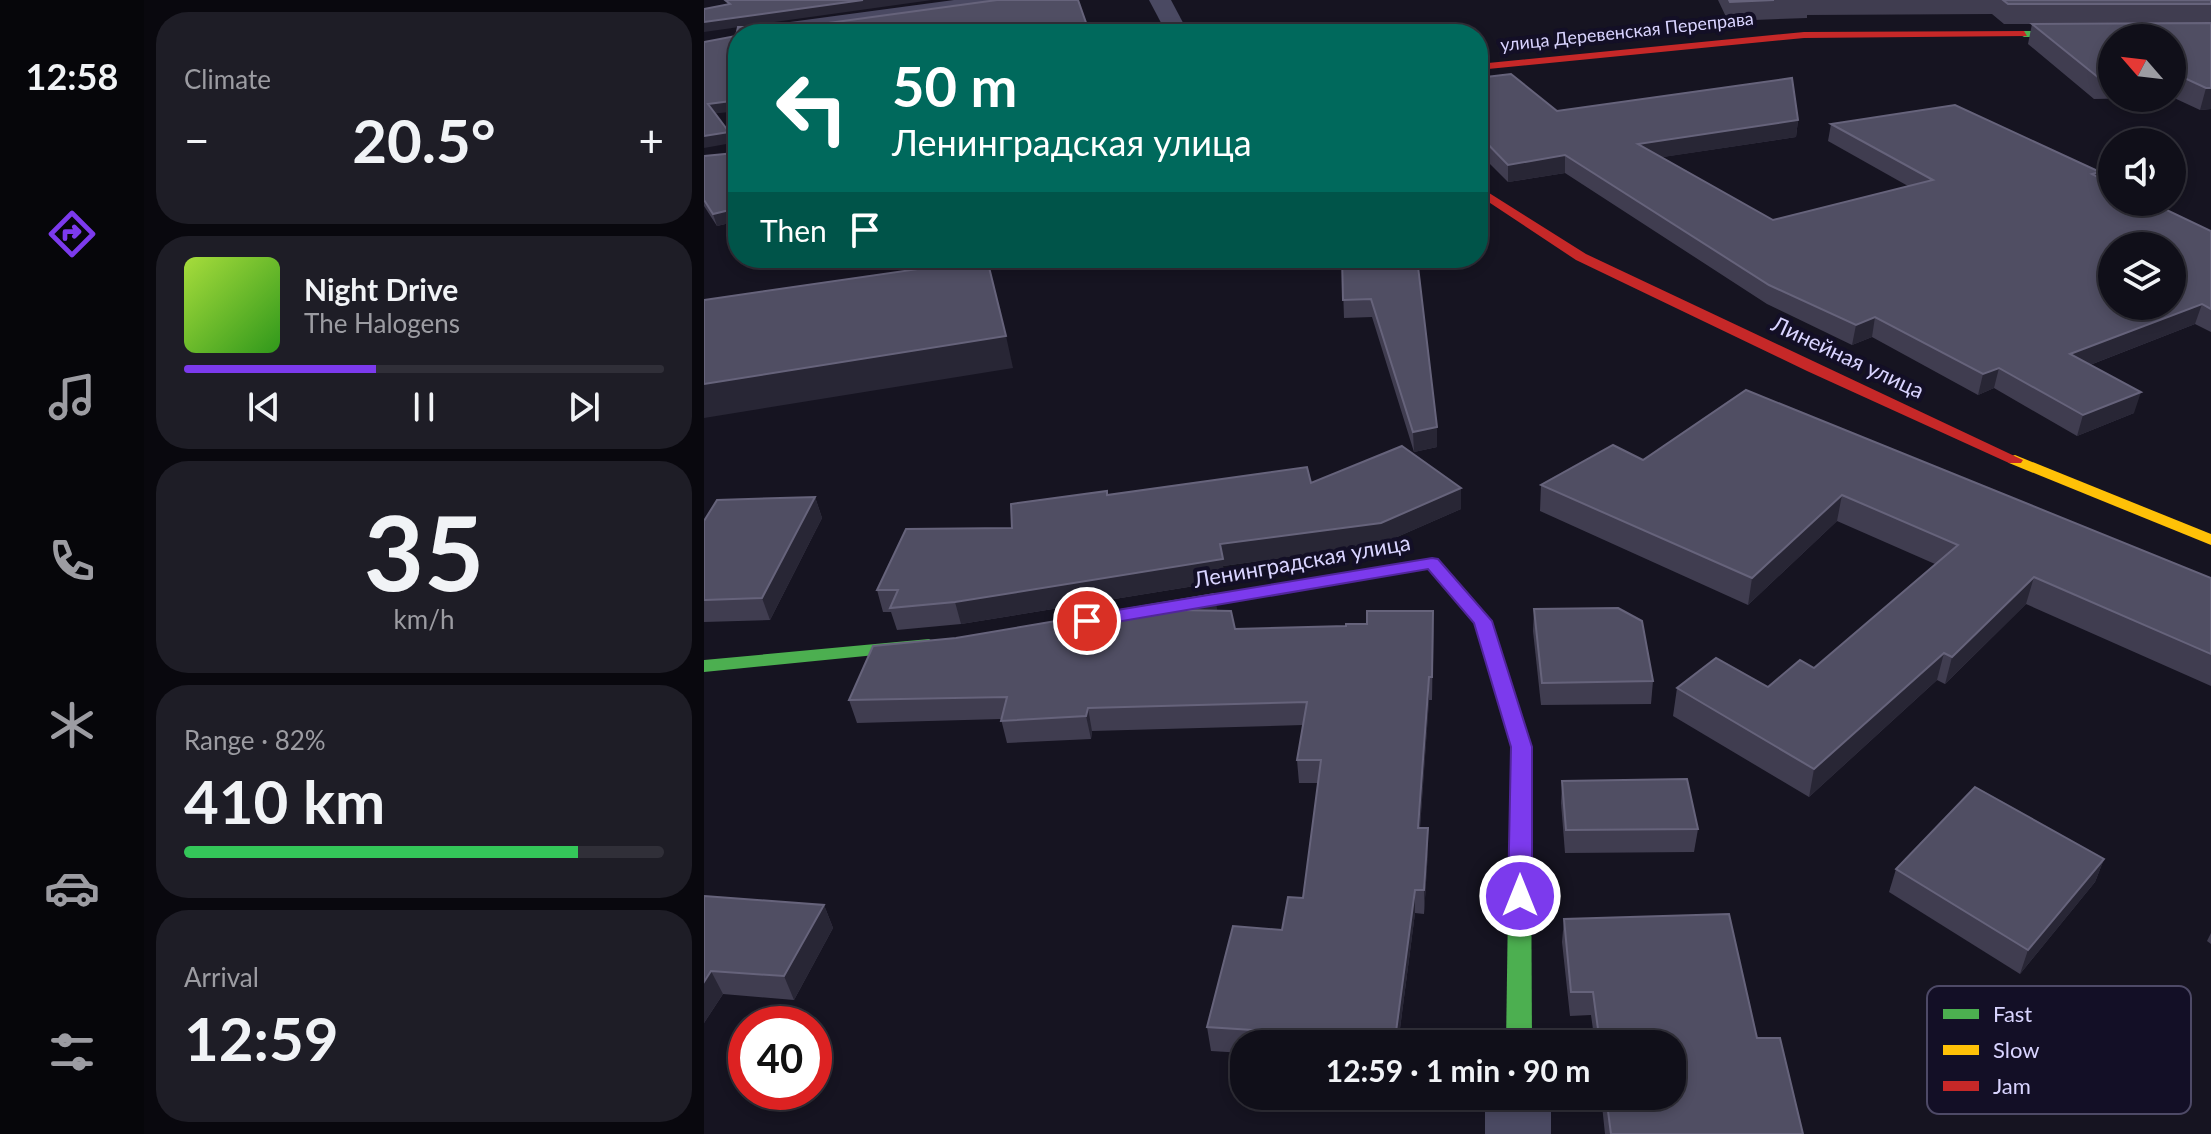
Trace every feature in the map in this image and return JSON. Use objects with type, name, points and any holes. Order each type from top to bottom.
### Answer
[{"type":"street","points":[[826,24],[1001,0]]},
{"type":"street","points":[[1160,0],[1173,24]]},
{"type":"street","name":"улица Деревенская Переправа","points":[[1488,66],[1804,35],[2211,33]]},
{"type":"street","name":"Линейная улица","points":[[1488,197],[1581,257],[1799,362],[2068,484],[2211,540]]},
{"type":"street","name":"Ленинградская улица","points":[[1134,613],[1432,563],[1483,621],[1521,747],[1519,1030]]},
{"type":"street","points":[[708,671],[946,644]]},
{"type":"street","points":[[1518,1110],[1518,1134]]},
{"type":"building","points":[[725,0],[863,0],[704,22],[704,9],[730,4]]},
{"type":"building","points":[[997,0],[1078,0],[1086,24],[821,24]]},
{"type":"building","points":[[1729,0],[1774,0],[1730,2]]},
{"type":"building","points":[[2003,0],[2211,0],[2211,4],[2008,4]]},
{"type":"building","points":[[2211,23],[2211,88],[2186,79],[2186,24],[2098,24],[2098,77],[2032,24]]},
{"type":"building","points":[[728,38],[728,101],[708,104],[728,132],[704,136],[704,42]]},
{"type":"building","points":[[1511,74],[1557,111],[1792,78],[1798,120],[1638,144],[1773,220],[1933,180],[1831,124],[1955,105],[2098,171],[2092,174],[2098,177],[2098,216],[2179,216],[2211,231],[2211,309],[2202,304],[2186,310],[2186,232],[2098,232],[2098,320],[2160,320],[2070,354],[2141,392],[2083,415],[1999,368],[1983,374],[1875,317],[1856,325],[1769,285],[1565,155],[1508,165],[1488,144],[1488,77]]},
{"type":"building","points":[[728,154],[728,210],[713,214],[704,200],[704,156]]},
{"type":"building","points":[[925,268],[989,268],[1006,336],[704,384],[704,300]]},
{"type":"building","points":[[1342,268],[1418,268],[1437,427],[1413,432],[1371,299],[1343,300]]},
{"type":"building","points":[[1746,390],[2211,578],[2211,654],[2034,577],[1952,657],[1944,653],[1814,769],[1677,688],[1716,658],[1768,687],[1800,660],[1814,668],[1958,545],[1842,495],[1752,578],[1541,485],[1613,445],[1643,460]]},
{"type":"building","points":[[1402,446],[1461,488],[1381,523],[1220,544],[1223,559],[955,602],[890,608],[898,590],[877,590],[906,529],[1012,528],[1011,504],[1107,491],[1107,495],[1307,467],[1311,483]]},
{"type":"building","points":[[815,497],[762,598],[704,600],[704,521],[717,500]]},
{"type":"building","points":[[1215,594],[1177,610],[1231,611],[1235,629],[1346,626],[1367,624],[1367,611],[1433,611],[1432,677],[1429,677],[1418,828],[1428,828],[1424,890],[1415,890],[1396,1030],[1207,1027],[1233,926],[1282,930],[1288,897],[1303,898],[1321,760],[1297,760],[1307,702],[1088,708],[1086,716],[1001,721],[1007,697],[849,700],[873,646],[956,638]]},
{"type":"building","points":[[1618,608],[1642,621],[1653,681],[1542,683],[1534,609]]},
{"type":"building","points":[[1687,779],[1698,829],[1566,830],[1562,781]]},
{"type":"building","points":[[1975,787],[2104,859],[2028,950],[1896,869]]},
{"type":"building","points":[[704,896],[824,905],[784,976],[711,971],[704,982]]},
{"type":"building","points":[[1729,914],[1757,1038],[1780,1038],[1803,1134],[1611,1134],[1608,1110],[1686,1110],[1686,1030],[1598,1030],[1593,992],[1571,992],[1564,919]]},
{"type":"traffic: fast","points":[[2024,34],[2211,33]]},
{"type":"traffic: fast","points":[[704,666],[929,645]]},
{"type":"traffic: fast","points":[[1519,1030],[1520,839]]},
{"type":"traffic: slow","points":[[2015,460],[2211,540]]},
{"type":"traffic: jam","points":[[1488,66],[1804,35],[2024,34]]},
{"type":"traffic: jam","points":[[1488,197],[1581,257],[1812,368],[2015,460]]},
{"type":"traffic: jam","points":[[1158,609],[1432,563],[1483,621],[1521,747],[1520,839]]},
{"type":"route","points":[[1087,621],[1432,563],[1483,621],[1521,747],[1520,896]]}]
